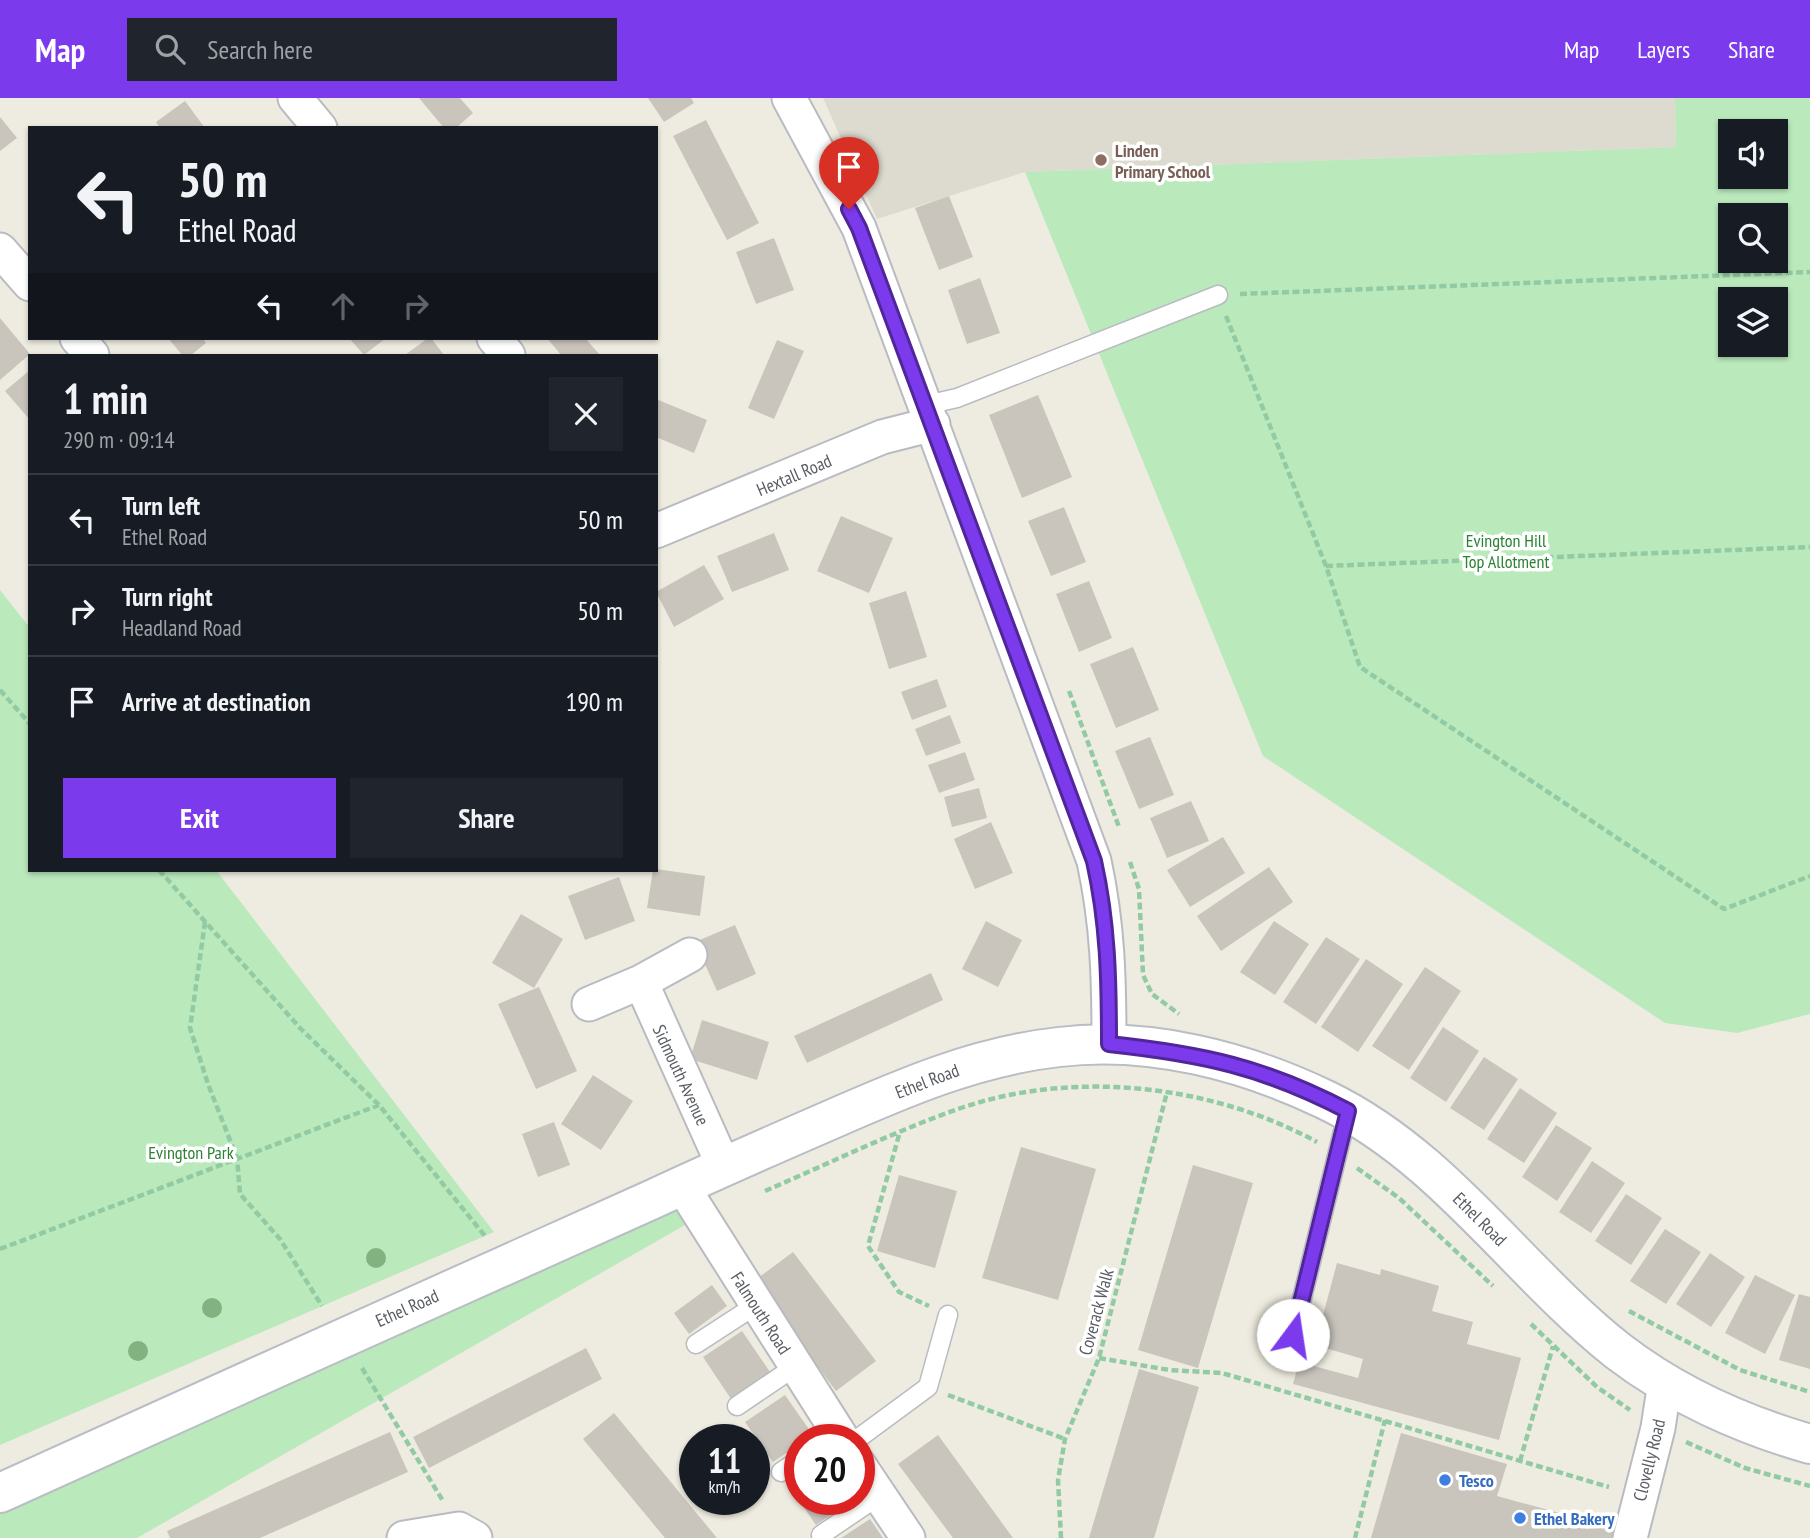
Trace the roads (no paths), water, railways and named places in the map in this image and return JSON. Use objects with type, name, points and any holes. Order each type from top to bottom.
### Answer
[{"type":"street","points":[[295,98],[318,126]]},
{"type":"street","points":[[789,98],[859,228],[1094,861],[1105,915],[1109,970],[1109,1044]]},
{"type":"street","points":[[0,250],[28,282]]},
{"type":"street","points":[[79,340],[91,354]]},
{"type":"street","points":[[496,340],[507,354]]},
{"type":"street","name":"Hextall Road","points":[[658,530],[882,437],[930,414]]},
{"type":"street","points":[[589,1004],[641,982],[690,955]]},
{"type":"street","name":"Sidmouth Avenue","points":[[641,982],[724,1167]]},
{"type":"street","name":"Ethel Road","points":[[0,1493],[724,1167],[947,1071],[1059,1047],[1109,1044],[1193,1054],[1270,1074],[1348,1111],[1376,1127],[1419,1160],[1562,1301],[1619,1351],[1665,1382],[1710,1407],[1810,1444]]},
{"type":"street","name":"Falmouth Road","points":[[682,1186],[832,1424]]},
{"type":"street","name":"Clovelly Road","points":[[1630,1538],[1658,1428],[1665,1382]]},
{"type":"street","points":[[875,1488],[908,1538]]},
{"type":"street","points":[[404,1538],[467,1533]]},
{"type":"lane","points":[[930,414],[957,398],[1218,295]]},
{"type":"lane","points":[[1293,1335],[1348,1111]]},
{"type":"lane","points":[[696,1344],[756,1306]]},
{"type":"lane","points":[[865,1424],[928,1387],[948,1315]]},
{"type":"lane","points":[[737,1406],[796,1366]]},
{"type":"lane","points":[[821,1535],[880,1495]]},
{"type":"place","name":"Linden Primary School","points":[[1101,160]]},
{"type":"place","name":"Tesco","points":[[1445,1480]]},
{"type":"place","name":"Ethel Bakery","points":[[1520,1518]]},
{"type":"park label","name":"Evington Hill Top Allotment","points":[[1506,550]]},
{"type":"park label","name":"Evington Park","points":[[191,1152]]}]
